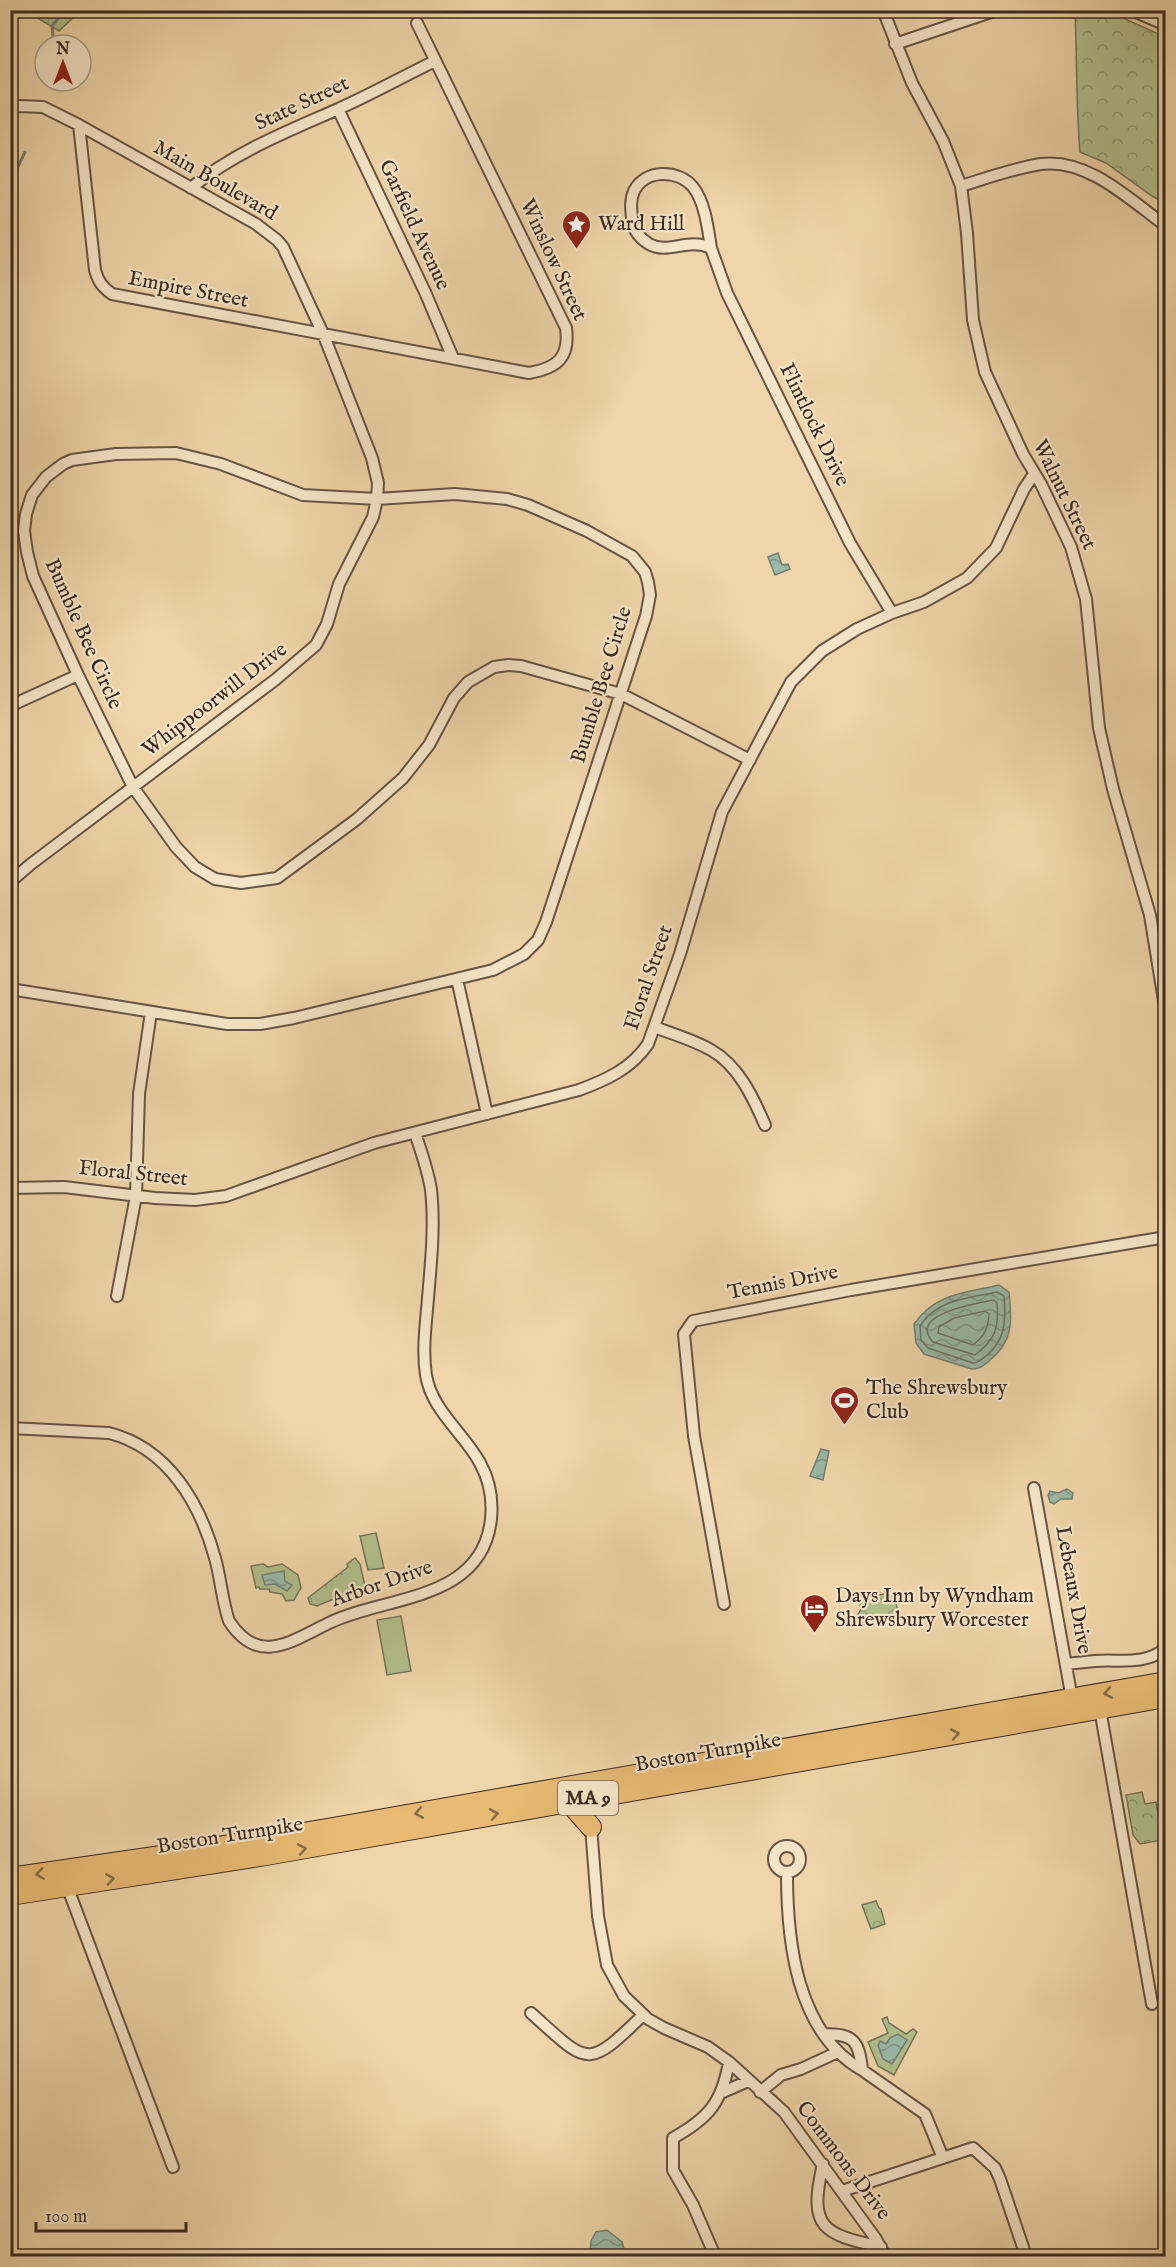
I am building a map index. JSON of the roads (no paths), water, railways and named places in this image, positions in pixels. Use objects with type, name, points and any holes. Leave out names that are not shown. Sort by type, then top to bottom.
[{"type":"highway","name":"Boston Turnpike","points":[[10,1878],[293,1834],[1166,1682]]},
{"type":"highway","name":"Boston Turnpike","points":[[10,1895],[266,1855],[1166,1697]]},
{"type":"highway","points":[[591,1827],[601,1796]]},
{"type":"highway","points":[[569,1802],[591,1827]]},
{"type":"street","name":"Walnut Street","points":[[883,10],[895,44],[943,141],[961,186],[968,233],[973,320],[981,358],[1003,412],[1071,547],[1086,599],[1099,728],[1113,789],[1150,915],[1166,1013]]},
{"type":"street","points":[[895,44],[997,10]]},
{"type":"street","points":[[1131,10],[1166,25]]},
{"type":"street","name":"Winslow Street","points":[[324,336],[529,373],[555,366],[562,359],[566,350],[566,328],[417,23]]},
{"type":"street","name":"State Street","points":[[191,188],[208,174],[283,132],[338,109],[435,61]]},
{"type":"street","name":"Main Boulevard","points":[[10,108],[43,107],[256,224],[278,240],[324,336],[372,459],[378,483],[377,499]]},
{"type":"street","name":"Garfield Avenue","points":[[338,109],[425,292],[453,358]]},
{"type":"street","name":"Empire Street","points":[[79,125],[95,270],[103,288],[125,298],[324,336]]},
{"type":"street","points":[[961,186],[1041,164],[1073,166],[1092,174],[1166,226]]},
{"type":"street","name":"Flintlock Drive","points":[[711,248],[698,243],[658,247],[640,238],[632,224],[630,207],[635,190],[640,183],[647,178],[664,174],[682,178],[693,187],[700,200],[711,248],[727,292],[850,543],[892,613]]},
{"type":"street","name":"Bumble Bee Circle","points":[[10,989],[227,1024],[260,1024],[457,979],[508,964],[524,954],[538,940],[546,922],[621,694],[646,616],[650,595],[645,572],[632,556],[587,531],[528,505],[507,499],[455,494],[377,499],[303,495],[221,464],[176,453],[116,454],[72,460],[46,477],[32,495],[24,531],[33,576],[133,787],[176,848],[206,875],[228,882],[241,883],[273,880],[357,819],[403,778],[429,745],[458,692],[468,682],[494,667],[521,666],[621,694],[750,760]]},
{"type":"street","name":"Floral Street","points":[[10,1188],[68,1187],[136,1196],[195,1200],[226,1196],[349,1152],[579,1090],[602,1082],[626,1068],[642,1052],[654,1028],[680,954],[722,812],[797,674],[822,651],[857,629],[937,596],[967,578],[996,548],[1024,489],[1034,474]]},
{"type":"street","name":"Whippoorwill Drive","points":[[10,882],[275,680],[316,645],[327,624],[339,584],[369,528],[377,499]]},
{"type":"street","points":[[10,706],[78,675]]},
{"type":"street","points":[[457,979],[487,1114]]},
{"type":"street","points":[[117,1296],[136,1196],[139,1094],[151,1012]]},
{"type":"street","points":[[654,1028],[702,1045],[723,1059],[743,1083],[765,1125]]},
{"type":"street","name":"Arbor Drive","points":[[10,1428],[110,1433],[125,1437],[147,1448],[163,1462],[184,1487],[205,1530],[215,1556],[229,1621],[247,1641],[261,1647],[277,1647],[299,1640],[344,1616],[410,1598],[439,1587],[464,1573],[482,1551],[487,1540],[492,1506],[491,1494],[481,1464],[437,1406],[426,1375],[424,1330],[432,1246],[432,1201],[426,1165],[415,1133]]},
{"type":"street","name":"Tennis Drive","points":[[724,1604],[694,1436],[686,1377],[684,1334],[693,1321],[851,1290],[1166,1237]]},
{"type":"street","name":"Lebeaux Drive","points":[[1034,1488],[1072,1699]]},
{"type":"street","points":[[1066,1664],[1126,1661],[1150,1657],[1166,1648]]},
{"type":"street","points":[[1100,1709],[1152,2004]]},
{"type":"street","name":"Commons Drive","points":[[591,1827],[598,1916],[607,1965],[624,1996],[644,2015],[664,2028],[708,2047],[729,2062],[789,2117],[883,2252]]},
{"type":"street","points":[[787,1873],[787,1900],[797,1976],[809,2007],[824,2034],[838,2052],[925,2114],[943,2158]]},
{"type":"street","points":[[67,1886],[173,2167]]},
{"type":"street","points":[[531,2013],[561,2041],[575,2052],[584,2055],[606,2050],[644,2015]]},
{"type":"street","points":[[824,2034],[842,2034],[851,2038],[858,2048],[862,2070]]},
{"type":"street","points":[[760,2092],[781,2076],[838,2052]]},
{"type":"street","points":[[715,2256],[693,2205],[672,2170],[673,2138],[701,2121],[723,2092],[729,2062]]},
{"type":"street","points":[[723,2092],[748,2080]]},
{"type":"street","points":[[842,2191],[973,2148],[994,2168],[1001,2182],[1026,2256]]},
{"type":"street","points":[[823,2164],[817,2194],[819,2214],[823,2223],[836,2236],[883,2252]]},
{"type":"water","points":[[778,553],[782,565],[788,564],[790,569],[775,575],[768,557]]},
{"type":"water","points":[[999,1285],[1009,1292],[1011,1321],[1003,1346],[989,1361],[979,1368],[972,1369],[924,1354],[916,1343],[914,1324],[923,1314],[932,1306],[952,1296]]},
{"type":"water","points":[[821,1449],[829,1451],[823,1480],[810,1476]]},
{"type":"water","points":[[1067,1489],[1073,1493],[1072,1499],[1061,1499],[1054,1504],[1050,1502],[1048,1495],[1050,1491],[1058,1493]]},
{"type":"water","points":[[284,1571],[285,1581],[292,1585],[287,1591],[275,1584],[265,1585],[262,1575]]},
{"type":"water","points":[[898,2034],[907,2040],[892,2064],[883,2059],[878,2046],[880,2041],[886,2044],[890,2038]]},
{"type":"water","points":[[607,2230],[622,2242],[626,2256],[590,2256],[591,2241],[596,2232]]},
{"type":"waterway","points":[[53,33],[52,26],[65,10]]},
{"type":"waterway","points":[[10,183],[25,152]]},
{"type":"place","name":"Ward Hill","points":[[577,250]]},
{"type":"place","name":"The Shrewsbury Club","points":[[845,1426]]},
{"type":"place","name":"Days Inn by Wyndham Shrewsbury Worcester","points":[[814,1634]]}]
